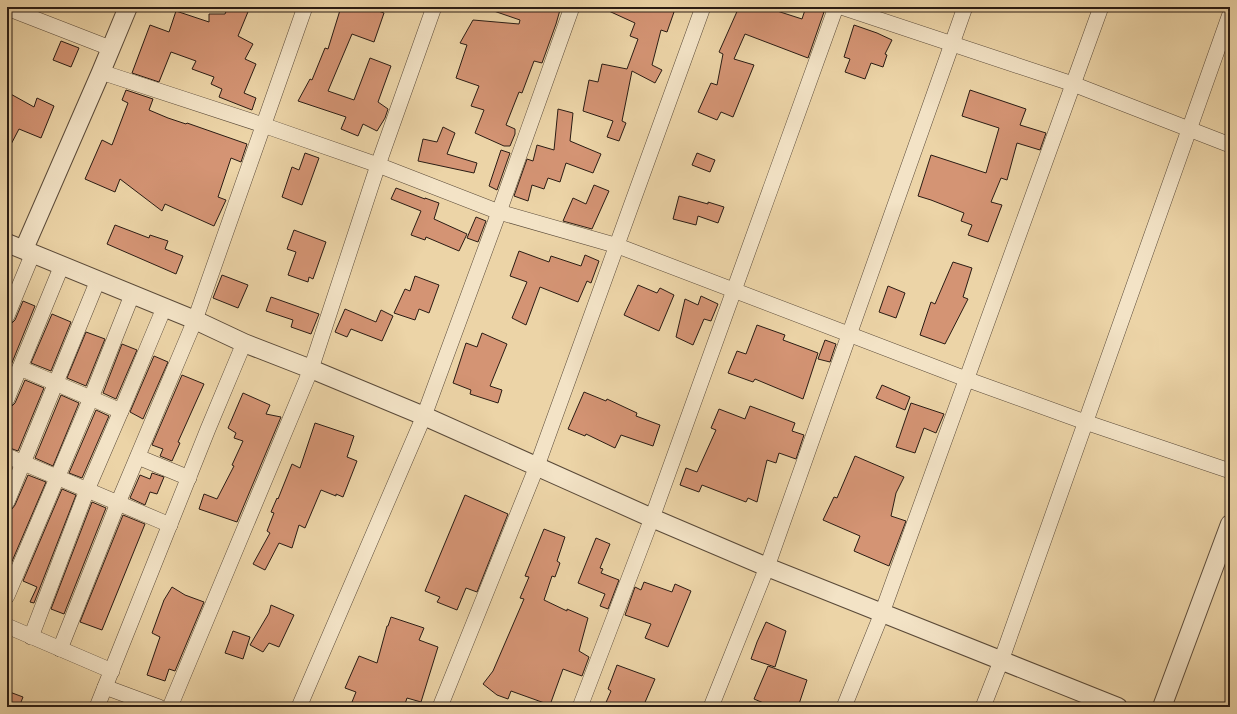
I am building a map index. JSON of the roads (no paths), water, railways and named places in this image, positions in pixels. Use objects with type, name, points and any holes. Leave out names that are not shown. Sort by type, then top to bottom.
[{"type":"street","points":[[7,316],[29,251],[110,48],[128,7]]},
{"type":"street","points":[[60,649],[118,503],[195,320],[305,7]]},
{"type":"street","points":[[170,707],[311,369],[378,165],[434,7]]},
{"type":"street","points":[[299,707],[424,416],[572,7]]},
{"type":"street","points":[[440,707],[537,466],[618,246],[703,7]]},
{"type":"street","points":[[580,707],[652,518],[836,7]]},
{"type":"street","points":[[841,7],[1072,84],[1230,146]]},
{"type":"street","points":[[711,707],[767,567],[965,7]]},
{"type":"street","points":[[844,707],[882,613],[1101,7]]},
{"type":"street","points":[[7,8],[110,48]]},
{"type":"street","points":[[983,707],[1001,661],[1230,14]]},
{"type":"street","points":[[101,72],[263,125],[378,165],[499,212],[618,246],[966,379],[1085,422],[1230,471]]},
{"type":"street","points":[[7,243],[195,320],[244,343],[424,416],[652,518],[767,567],[1118,707]]},
{"type":"street","points":[[7,399],[62,265]]},
{"type":"street","points":[[7,502],[98,280]]},
{"type":"street","points":[[8,591],[91,398],[132,295]]},
{"type":"street","points":[[31,637],[87,490],[164,308]]},
{"type":"street","points":[[97,707],[244,343]]},
{"type":"street","points":[[20,368],[121,411]]},
{"type":"street","points":[[7,456],[170,525]]},
{"type":"street","points":[[138,456],[189,478]]},
{"type":"street","points":[[1162,707],[1226,550],[1230,524]]},
{"type":"street","points":[[7,626],[112,671]]},
{"type":"street","points":[[105,688],[159,707]]}]
